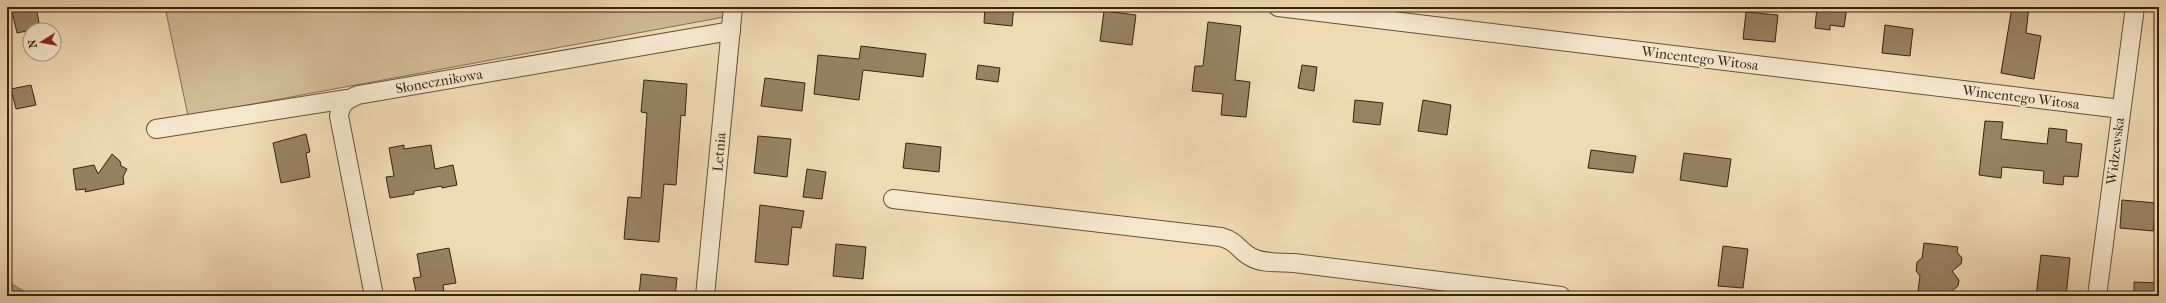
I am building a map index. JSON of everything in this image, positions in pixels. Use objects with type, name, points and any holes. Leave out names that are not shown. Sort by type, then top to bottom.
[{"type":"street","name":"Letnia","points":[[705,296],[733,7]]},
{"type":"street","name":"Wincentego Witosa","points":[[1278,7],[2121,109]]},
{"type":"street","name":"Widzewska","points":[[2097,296],[2134,7]]},
{"type":"street","name":"Słonecznikowa","points":[[156,129],[347,99],[366,94],[731,31]]},
{"type":"street","points":[[347,99],[340,107],[339,116],[374,296]]},
{"type":"street","points":[[893,199],[1221,237],[1232,240],[1251,257],[1266,262],[1294,263],[1561,296]]},
{"type":"shaded area","points":[[165,7],[725,7],[724,17],[188,116]]},
{"type":"shaded area","points":[[7,281],[32,296],[7,296]]},
{"type":"building","points":[[11,7],[36,7],[39,22],[22,22],[22,32],[17,33]]},
{"type":"building","points":[[985,7],[1014,7],[1012,26],[984,23]]},
{"type":"building","points":[[1817,7],[1847,7],[1844,27],[1830,25],[1830,30],[1815,28]]},
{"type":"building","points":[[2012,7],[2029,7],[2026,33],[2041,36],[2034,79],[2001,73]]},
{"type":"building","points":[[1104,11],[1136,15],[1132,45],[1100,41]]},
{"type":"building","points":[[1746,12],[1778,15],[1775,42],[1743,39]]},
{"type":"building","points":[[1208,22],[1241,26],[1235,80],[1250,82],[1246,117],[1221,115],[1223,94],[1192,91],[1195,66],[1203,66]]},
{"type":"building","points":[[1885,25],[1913,29],[1910,56],[1882,53]]},
{"type":"building","points":[[861,46],[926,54],[923,77],[863,70],[859,100],[814,94],[818,55],[859,59]]},
{"type":"building","points":[[978,65],[1000,68],[998,82],[976,79]]},
{"type":"building","points":[[1302,65],[1317,67],[1314,91],[1298,88]]},
{"type":"building","points":[[765,78],[805,83],[802,111],[761,106]]},
{"type":"building","points":[[644,80],[687,84],[685,116],[681,115],[676,185],[664,184],[659,242],[624,239],[628,197],[641,198],[647,113],[641,112]]},
{"type":"building","points":[[31,85],[36,105],[16,109],[11,89]]},
{"type":"building","points":[[1355,100],[1383,103],[1380,125],[1353,122]]},
{"type":"building","points":[[1423,100],[1451,105],[1447,135],[1418,131]]},
{"type":"building","points":[[1985,121],[2003,122],[2001,139],[2047,144],[2049,128],[2067,130],[2066,142],[2082,144],[2078,177],[2064,176],[2063,185],[2043,183],[2044,171],[2002,167],[2001,178],[1979,175]]},
{"type":"building","points":[[306,134],[310,152],[306,153],[310,177],[281,183],[273,143]]},
{"type":"building","points":[[758,136],[791,139],[787,177],[754,173]]},
{"type":"building","points":[[906,143],[941,147],[939,172],[903,168]]},
{"type":"building","points":[[404,145],[404,149],[431,145],[435,169],[453,165],[457,185],[414,191],[414,194],[390,198],[386,177],[394,176],[389,148]]},
{"type":"building","points":[[1591,150],[1636,156],[1633,173],[1588,168]]},
{"type":"building","points":[[1684,153],[1731,159],[1727,187],[1680,180]]},
{"type":"building","points":[[112,154],[120,161],[121,166],[127,169],[123,177],[124,184],[85,192],[86,189],[76,190],[73,169],[94,165],[98,174]]},
{"type":"building","points":[[807,169],[826,172],[822,199],[803,197]]},
{"type":"building","points":[[2122,200],[2156,203],[2153,231],[2120,228]]},
{"type":"building","points":[[760,205],[804,211],[801,228],[792,227],[788,265],[755,262]]},
{"type":"building","points":[[1924,243],[1958,247],[1957,252],[1962,258],[1961,264],[1952,271],[1959,280],[1958,286],[1952,291],[1951,296],[1918,291],[1920,276],[1916,271],[1917,262],[1922,258]]},
{"type":"building","points":[[836,244],[866,247],[863,279],[833,276]]},
{"type":"building","points":[[1723,246],[1748,249],[1743,288],[1718,286]]},
{"type":"building","points":[[449,248],[456,283],[443,285],[444,292],[417,296],[413,278],[421,277],[417,254]]},
{"type":"building","points":[[2041,255],[2070,258],[2066,296],[2036,296]]},
{"type":"building","points":[[641,274],[677,278],[675,296],[639,296]]},
{"type":"building","points":[[2134,282],[2159,283],[2159,296],[2134,296]]}]
